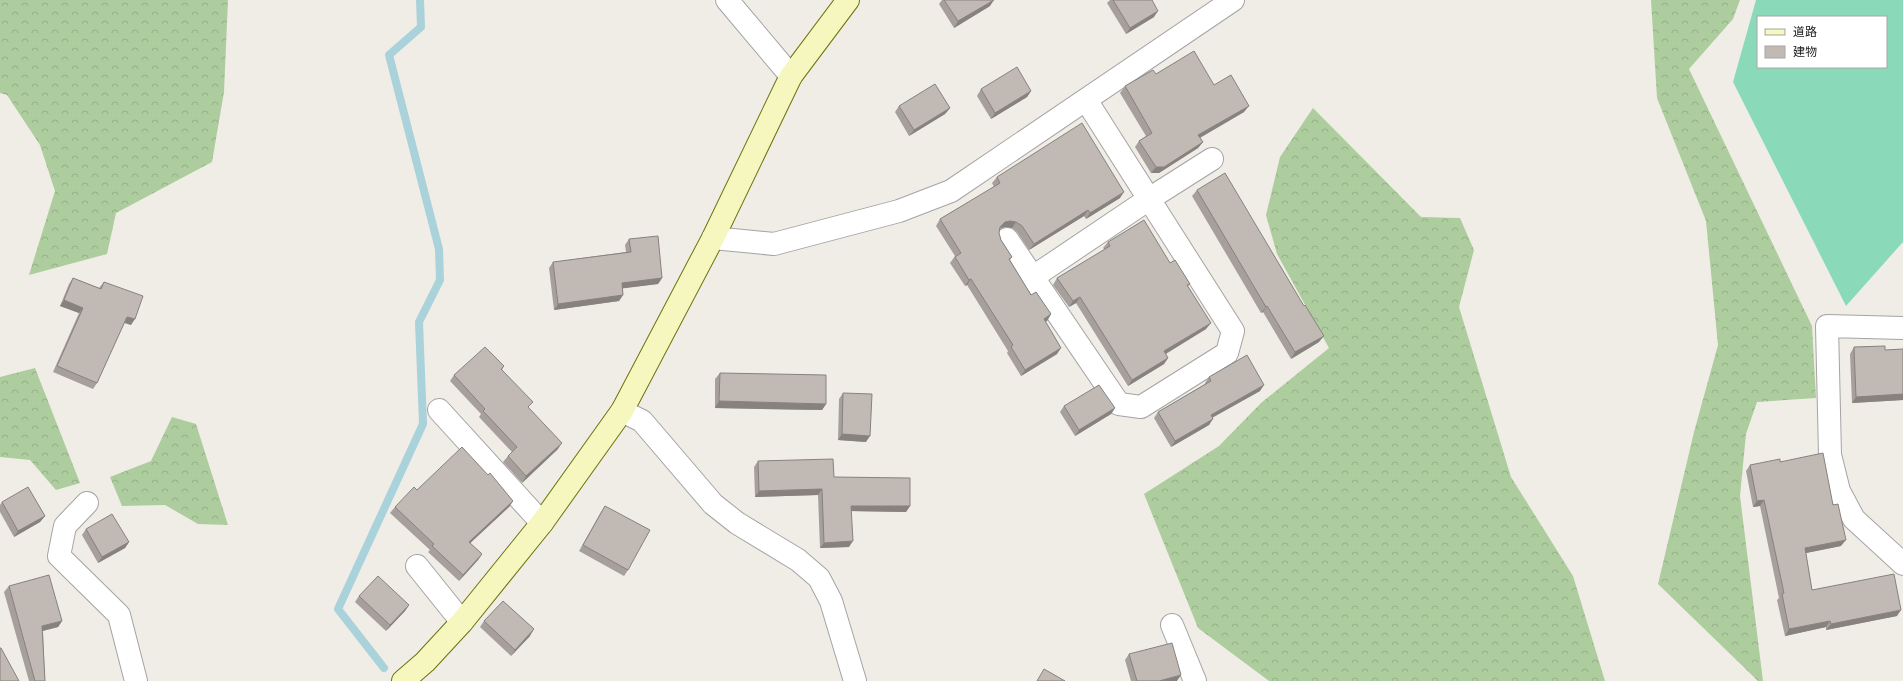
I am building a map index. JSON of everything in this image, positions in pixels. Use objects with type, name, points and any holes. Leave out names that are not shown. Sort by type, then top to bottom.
[{"type":"street","points":[[727,0],[791,76]]},
{"type":"street","points":[[403,681],[425,662],[462,622],[542,523],[622,411],[713,238],[791,76],[848,0]]},
{"type":"street","points":[[713,238],[774,244],[899,211],[951,190],[1232,0]]},
{"type":"street","points":[[1007,239],[1119,404],[1141,407],[1227,354],[1233,331],[1086,100]]},
{"type":"street","points":[[1033,278],[1149,198],[1212,159]]},
{"type":"street","points":[[1903,328],[1828,326],[1830,455],[1839,491],[1854,519],[1903,564]]},
{"type":"street","points":[[439,410],[542,523]]},
{"type":"street","points":[[622,411],[642,421],[713,504],[737,523],[798,560],[818,578],[831,601],[855,681]]},
{"type":"street","points":[[87,503],[65,526],[59,556],[119,615],[136,681]]},
{"type":"street","points":[[417,566],[462,622]]},
{"type":"street","points":[[1172,625],[1195,681]]},
{"type":"green space","points":[[0,0],[228,0],[224,92],[212,162],[116,213],[107,254],[29,275],[55,191],[40,145],[7,95],[0,93]]},
{"type":"green space","points":[[1651,0],[1740,0],[1733,19],[1689,69],[1812,326],[1816,398],[1757,402],[1746,434],[1740,496],[1763,681],[1758,681],[1658,584],[1694,432],[1718,345],[1706,221],[1657,98]]},
{"type":"green space","points":[[1756,0],[1903,0],[1903,242],[1846,306],[1733,82]]},
{"type":"green space","points":[[1313,108],[1421,217],[1460,218],[1474,250],[1459,307],[1511,477],[1573,576],[1605,681],[1269,681],[1198,628],[1144,494],[1219,446],[1261,403],[1329,348],[1277,254],[1266,215],[1280,157]]},
{"type":"green space","points":[[35,368],[80,483],[56,490],[30,460],[0,457],[0,377]]},
{"type":"green space","points":[[172,417],[196,424],[228,525],[198,524],[165,505],[122,506],[110,477],[151,461]]},
{"type":"building","points":[[944,0],[994,0],[958,21]]},
{"type":"building","points":[[1113,0],[1152,0],[1158,11],[1130,28]]},
{"type":"building","points":[[1194,51],[1214,85],[1231,75],[1249,106],[1198,135],[1203,142],[1164,167],[1156,167],[1139,141],[1152,133],[1125,86],[1153,70],[1156,74]]},
{"type":"building","points":[[1017,67],[1031,91],[995,113],[981,89]]},
{"type":"building","points":[[935,84],[950,108],[914,130],[899,106]]},
{"type":"building","points":[[1082,123],[1124,192],[1090,213],[1088,210],[1034,244],[1022,226],[1016,222],[1005,222],[1000,227],[999,233],[1001,240],[1012,257],[1009,259],[1031,295],[1036,292],[1051,314],[1044,319],[1061,348],[1025,370],[1011,347],[1013,345],[971,279],[969,280],[955,257],[961,253],[940,219],[1000,183],[997,177]]},
{"type":"building","points":[[1225,173],[1304,306],[1305,305],[1324,336],[1295,352],[1267,306],[1266,307],[1197,190]]},
{"type":"building","points":[[1144,220],[1170,263],[1175,260],[1190,284],[1187,285],[1211,323],[1164,351],[1168,358],[1132,380],[1080,297],[1073,301],[1057,278],[1110,246],[1108,242]]},
{"type":"building","points":[[658,236],[662,278],[622,283],[623,295],[558,304],[553,262],[631,252],[629,239]]},
{"type":"building","points":[[73,278],[101,289],[104,282],[143,296],[135,319],[127,317],[97,383],[57,366],[83,308],[64,300]]},
{"type":"building","points":[[1885,346],[1885,350],[1903,349],[1903,394],[1856,397],[1854,347]]},
{"type":"building","points":[[485,347],[504,366],[501,369],[533,402],[528,407],[562,443],[526,476],[508,456],[517,447],[483,411],[485,409],[454,375]]},
{"type":"building","points":[[1247,355],[1264,385],[1211,415],[1213,419],[1175,441],[1158,412],[1211,381],[1209,377]]},
{"type":"building","points":[[720,373],[826,375],[826,404],[719,401]]},
{"type":"building","points":[[1099,385],[1115,408],[1079,430],[1064,406]]},
{"type":"building","points":[[843,393],[872,394],[870,436],[842,434]]},
{"type":"building","points":[[462,447],[488,475],[490,473],[513,501],[469,542],[482,554],[463,575],[432,546],[434,544],[395,507],[414,487],[417,490]]},
{"type":"building","points":[[1823,453],[1833,505],[1838,504],[1846,540],[1805,548],[1812,590],[1894,574],[1901,610],[1831,624],[1830,621],[1789,629],[1782,594],[1784,593],[1764,500],[1757,501],[1750,465],[1780,459],[1780,462]]},
{"type":"building","points":[[833,459],[834,477],[910,478],[910,506],[851,506],[853,541],[824,543],[822,489],[759,491],[758,461]]},
{"type":"building","points":[[28,487],[45,516],[18,531],[2,502]]},
{"type":"building","points":[[605,506],[650,530],[628,570],[583,545]]},
{"type":"building","points":[[112,514],[129,542],[102,557],[86,529]]},
{"type":"building","points":[[49,575],[62,621],[42,626],[45,681],[35,681],[9,586]]},
{"type":"building","points":[[378,576],[409,605],[390,625],[359,596]]},
{"type":"building","points":[[503,601],[534,629],[515,650],[484,621]]},
{"type":"building","points":[[1172,643],[1181,675],[1159,681],[1137,681],[1129,654]]},
{"type":"building","points":[[1,648],[19,681],[0,681]]},
{"type":"building","points":[[1044,669],[1065,681],[1037,681]]},
{"type":"waterway","points":[[384,668],[338,609],[423,424],[419,322],[440,280],[439,249],[389,55],[421,27],[420,0]]}]
